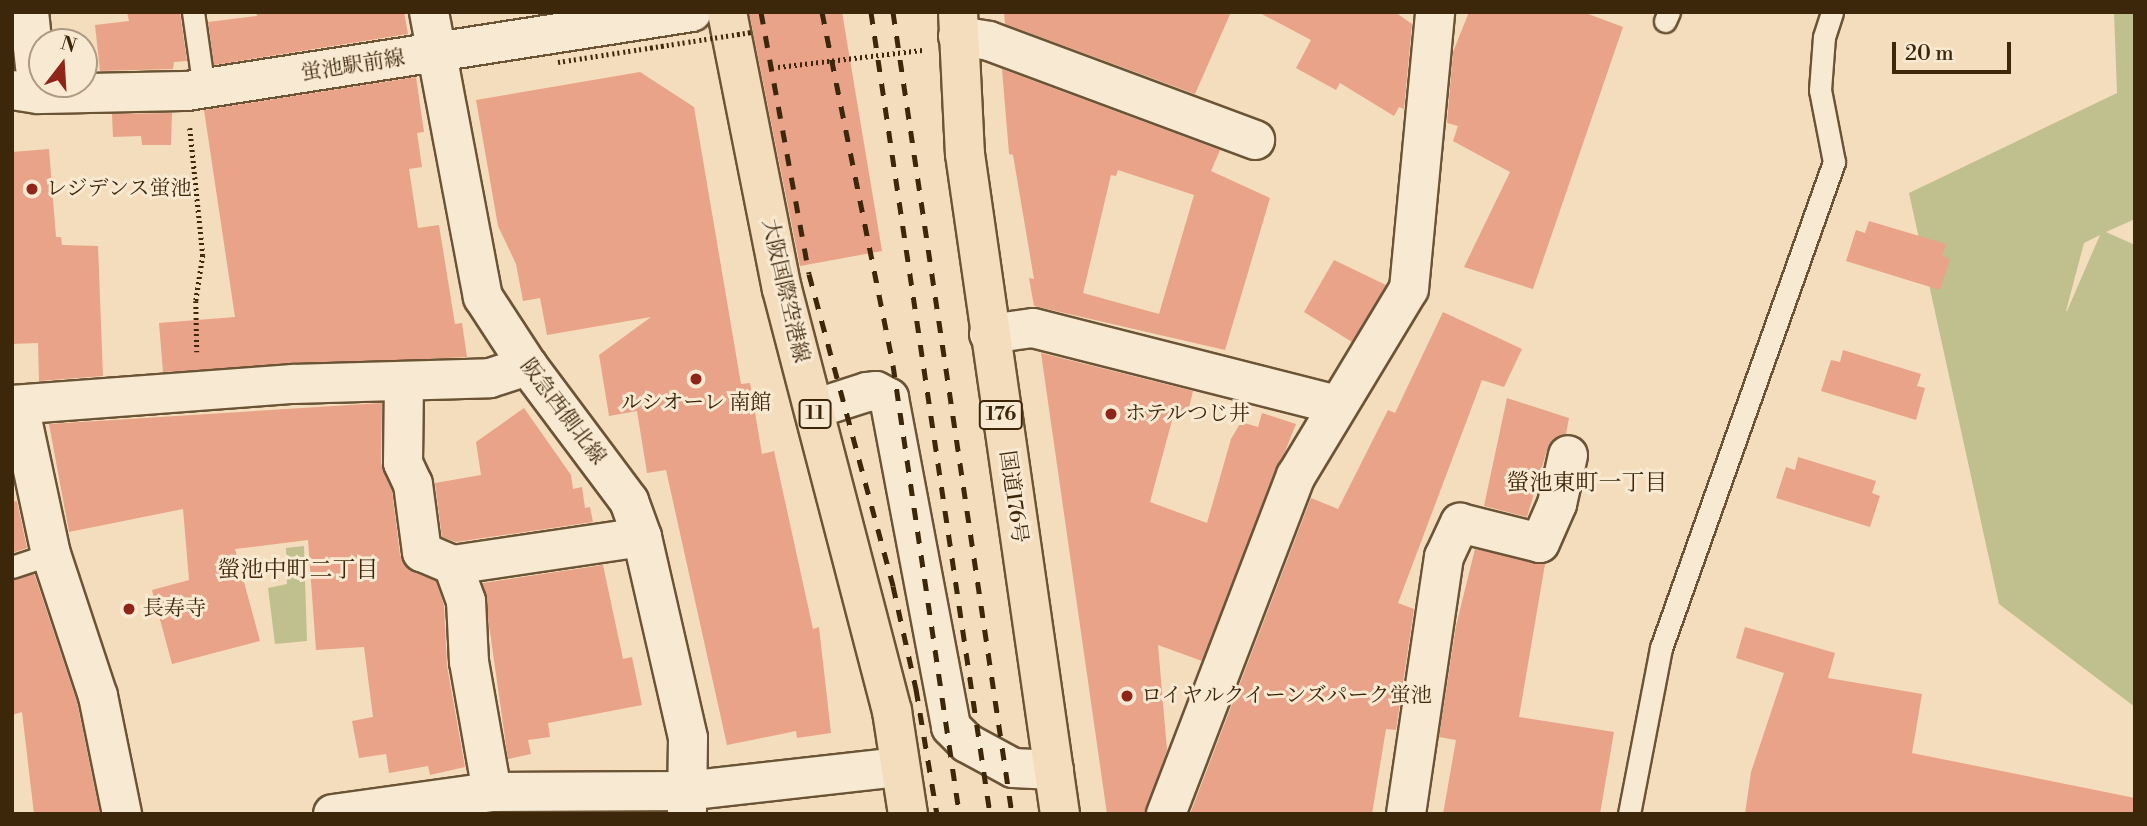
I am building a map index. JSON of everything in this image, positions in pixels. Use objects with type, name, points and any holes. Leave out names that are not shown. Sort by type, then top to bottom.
[{"type":"main road","name":"大阪国際空港線","points":[[740,22],[782,289],[892,711],[908,814]]},
{"type":"main road","name":"国道176号","points":[[958,24],[959,101],[989,334],[1060,814]]},
{"type":"street","points":[[25,92],[29,12]]},
{"type":"street","name":"阪急西側北線","points":[[429,12],[483,297],[528,366],[629,501],[642,537],[688,738],[686,802]]},
{"type":"street","name":"蛍池駅前線","points":[[25,92],[195,90],[692,12]]},
{"type":"street","points":[[1166,814],[1296,475],[1409,289],[1435,12]]},
{"type":"street","points":[[958,24],[989,41],[1255,140]]},
{"type":"street","points":[[989,334],[1034,328],[1329,403]]},
{"type":"street","points":[[122,814],[98,696],[51,554],[16,405],[197,392],[490,377],[528,366]]},
{"type":"street","points":[[404,382],[403,463],[413,484],[422,552],[453,565],[642,537]]},
{"type":"street","points":[[814,409],[867,392],[876,391],[889,398],[951,727],[967,743],[1013,768],[1054,770]]},
{"type":"street","points":[[1406,814],[1444,557],[1460,523],[1541,542],[1557,504],[1568,455]]},
{"type":"street","points":[[453,565],[466,601],[469,662],[492,792]]},
{"type":"street","points":[[334,814],[492,792],[686,802],[899,767]]},
{"type":"lane","points":[[193,12],[195,90]]},
{"type":"lane","points":[[1629,814],[1661,648],[1834,162],[1820,90],[1824,37],[1832,12]]},
{"type":"lane","points":[[12,567],[51,554]]},
{"type":"path","points":[[558,62],[740,22]]},
{"type":"path","points":[[769,68],[923,50]]},
{"type":"path","points":[[195,90],[203,255],[196,301],[197,392]]},
{"type":"green space","points":[[2114,12],[2135,12],[2135,219],[2106,232],[2135,245],[2135,707],[1999,604],[1909,193],[2117,93]],"holes":[[[2100,235],[2067,311],[2084,243]]]},
{"type":"green space","points":[[304,546],[307,641],[275,644],[268,588],[287,584],[286,548]]},
{"type":"building","points":[[127,12],[180,12],[187,61],[174,62],[173,69],[100,71],[98,28],[95,25],[129,21]]},
{"type":"building","points":[[256,12],[404,12],[408,34],[214,65],[208,22],[257,16]]},
{"type":"building","points":[[749,12],[842,12],[882,251],[800,266]]},
{"type":"building","points":[[1004,12],[1231,12],[1195,94],[1005,24]]},
{"type":"building","points":[[1258,12],[1395,12],[1412,24],[1404,109],[1399,107],[1394,116],[1340,83],[1336,90],[1296,68],[1311,40]]},
{"type":"building","points":[[1469,12],[1583,12],[1623,27],[1533,289],[1464,267],[1510,172],[1453,141],[1458,126],[1447,123],[1453,52]]},
{"type":"building","points":[[1002,69],[1220,150],[1211,171],[1270,198],[1225,350],[1034,306],[1029,278],[1034,279],[1013,155],[1009,154]],"holes":[[[1118,170],[1194,195],[1159,314],[1083,293],[1111,175],[1116,176]]]},
{"type":"building","points":[[640,72],[694,107],[741,384],[750,383],[762,454],[774,451],[813,629],[819,627],[831,733],[797,738],[796,731],[727,745],[666,470],[647,473],[637,411],[609,416],[599,355],[651,317],[547,335],[540,298],[523,301],[516,264],[498,226],[476,100]]},
{"type":"building","points":[[416,77],[424,132],[417,133],[422,167],[409,169],[418,228],[439,225],[455,324],[462,323],[467,357],[163,372],[159,323],[235,317],[204,110]]},
{"type":"building","points":[[172,113],[171,145],[142,145],[141,136],[113,137],[112,114]]},
{"type":"building","points":[[49,149],[56,237],[61,237],[62,245],[98,246],[103,376],[39,381],[38,343],[12,344],[12,152]]},
{"type":"building","points":[[1869,221],[1946,244],[1942,256],[1950,259],[1940,290],[1846,261],[1856,230],[1865,233]]},
{"type":"building","points":[[1334,260],[1386,285],[1352,342],[1304,312]]},
{"type":"building","points":[[1443,312],[1522,349],[1504,387],[1482,380],[1398,603],[1414,609],[1396,730],[1386,729],[1372,814],[1190,814],[1311,498],[1338,509],[1388,410],[1395,413]]},
{"type":"building","points":[[1843,350],[1921,374],[1917,386],[1925,388],[1916,420],[1821,391],[1831,360],[1840,362]]},
{"type":"building","points":[[1041,353],[1193,391],[1187,416],[1174,413],[1150,502],[1207,523],[1231,439],[1241,422],[1258,427],[1262,413],[1296,424],[1202,661],[1158,645],[1167,750],[1145,814],[1107,814]]},
{"type":"building","points":[[1507,398],[1569,418],[1566,434],[1552,440],[1547,450],[1527,517],[1484,506]]},
{"type":"building","points":[[382,403],[381,463],[392,490],[400,555],[413,572],[436,581],[444,605],[447,666],[465,767],[430,775],[428,766],[389,773],[386,754],[359,758],[352,721],[373,717],[364,647],[316,650],[308,540],[235,549],[260,641],[172,664],[152,590],[189,580],[183,509],[69,532],[49,424]]},
{"type":"building","points":[[524,408],[571,475],[573,489],[582,487],[585,508],[590,507],[593,522],[456,542],[442,537],[435,483],[481,475],[476,442]]},
{"type":"building","points":[[1798,457],[1876,481],[1872,493],[1880,496],[1870,527],[1776,498],[1786,467],[1795,470]]},
{"type":"building","points":[[17,501],[27,548],[12,553],[12,502]]},
{"type":"building","points":[[1475,549],[1545,564],[1519,717],[1614,732],[1600,814],[1443,814],[1456,740],[1439,737],[1456,626]]},
{"type":"building","points":[[603,565],[623,659],[632,657],[642,705],[548,723],[550,737],[528,740],[531,754],[508,759],[483,583]]},
{"type":"building","points":[[34,573],[77,702],[100,814],[34,814],[22,712],[12,715],[12,580]]},
{"type":"building","points":[[1745,627],[1835,653],[1828,678],[1922,694],[1912,753],[2135,798],[2135,814],[1745,814],[1751,772],[1784,673],[1736,658]]},
{"type":"railway","points":[[761,12],[809,274],[893,586],[916,689],[937,814]]},
{"type":"railway","points":[[822,12],[893,365],[959,814]]},
{"type":"railway","points":[[871,12],[990,814]]},
{"type":"railway","points":[[893,12],[1012,814]]},
{"type":"place","name":"レジデンス蛍池","points":[[32,189]]},
{"type":"place","name":"ルシオーレ 南館","points":[[696,379]]},
{"type":"place","name":"ホテルつじ井","points":[[1111,414]]},
{"type":"place","name":"長寿寺","points":[[129,609]]},
{"type":"place","name":"ロイヤルクイーンズパーク蛍池","points":[[1127,696]]},
{"type":"district","name":"螢池東町一丁目","points":[[1587,483]]},
{"type":"district","name":"螢池中町二丁目","points":[[298,570]]}]
